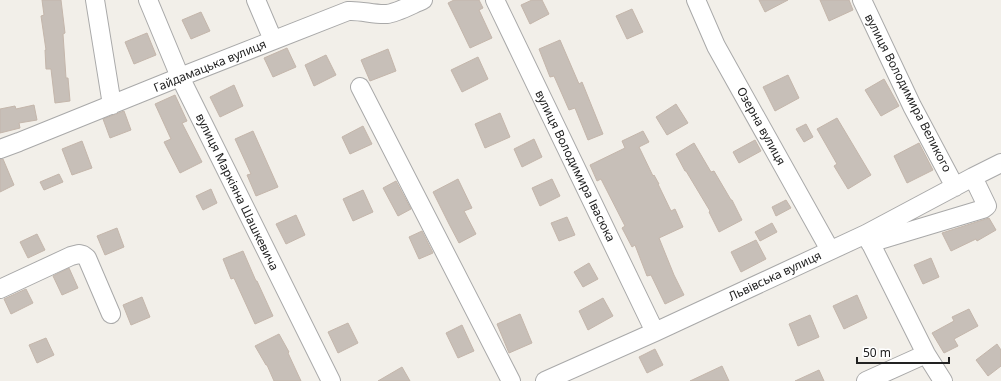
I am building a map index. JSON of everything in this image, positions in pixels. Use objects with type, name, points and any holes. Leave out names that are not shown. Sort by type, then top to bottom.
[{"type":"street","points":[[95,0],[112,106]]},
{"type":"street","name":"вулиця Маркіяна Шашкевича","points":[[148,0],[180,77],[331,381]]},
{"type":"street","points":[[256,0],[274,40]]},
{"type":"street","name":"Гайдамацька вулиця","points":[[0,149],[112,106],[180,77],[348,11],[388,14],[423,0]]},
{"type":"street","name":"вулиця Володимира Івасюка","points":[[495,0],[655,332]]},
{"type":"street","name":"Озерна вулиця","points":[[696,0],[716,46],[830,250]]},
{"type":"street","name":"вулиця Володимира Великого","points":[[862,0],[912,106],[955,186]]},
{"type":"street","points":[[360,87],[511,381]]},
{"type":"street","name":"Львівська вулиця","points":[[545,381],[655,332],[830,250],[868,238],[955,186],[1001,163]]},
{"type":"street","points":[[943,381],[926,354],[868,238],[983,209],[987,206],[973,177]]},
{"type":"street","points":[[0,289],[61,260],[79,254],[87,258],[111,314]]},
{"type":"street","points":[[866,381],[926,354]]},
{"type":"building","points":[[42,0],[61,0],[65,33],[63,34],[66,78],[68,78],[70,101],[55,103],[51,69],[46,69],[46,50],[41,16],[44,15]]},
{"type":"building","points":[[454,0],[479,0],[483,8],[479,10],[492,38],[470,48],[448,3]]},
{"type":"building","points":[[532,0],[542,0],[549,14],[530,24],[521,5]]},
{"type":"building","points":[[759,0],[788,0],[765,12]]},
{"type":"building","points":[[820,0],[849,0],[853,10],[829,21]]},
{"type":"building","points":[[632,9],[643,32],[627,39],[616,16]]},
{"type":"building","points":[[201,12],[210,31],[191,39],[182,20]]},
{"type":"building","points":[[147,33],[156,55],[134,64],[125,42]]},
{"type":"building","points":[[560,40],[579,84],[582,82],[603,134],[588,140],[575,108],[569,110],[554,76],[550,77],[539,49]]},
{"type":"building","points":[[287,48],[296,67],[273,77],[264,58]]},
{"type":"building","points":[[388,49],[396,71],[370,81],[361,60]]},
{"type":"building","points":[[326,55],[336,75],[314,86],[305,65]]},
{"type":"building","points":[[478,57],[488,79],[462,92],[451,70]]},
{"type":"building","points":[[788,75],[799,98],[775,111],[763,87]]},
{"type":"building","points":[[884,79],[899,106],[881,116],[865,90]]},
{"type":"building","points":[[234,85],[243,106],[220,117],[210,97]]},
{"type":"building","points":[[175,95],[187,121],[182,123],[202,162],[180,173],[164,142],[171,139],[155,104]]},
{"type":"building","points":[[676,104],[688,123],[667,135],[656,117]]},
{"type":"building","points":[[34,105],[37,120],[19,123],[20,128],[0,133],[0,109],[15,106],[16,109]]},
{"type":"building","points":[[124,111],[131,130],[110,138],[103,119]]},
{"type":"building","points":[[500,113],[510,137],[485,148],[475,124]]},
{"type":"building","points":[[837,118],[871,175],[848,189],[834,166],[837,164],[817,129]]},
{"type":"building","points":[[806,124],[813,137],[804,142],[796,129]]},
{"type":"building","points":[[363,126],[372,144],[350,154],[342,137]]},
{"type":"building","points":[[253,131],[278,187],[256,196],[247,175],[251,174],[235,139]]},
{"type":"building","points":[[643,131],[649,142],[639,147],[653,176],[654,175],[659,184],[671,211],[675,209],[683,227],[659,238],[684,295],[665,304],[651,275],[647,276],[635,245],[632,247],[622,228],[625,226],[601,179],[597,181],[590,165],[625,148],[622,141]]},
{"type":"building","points":[[534,139],[542,157],[522,167],[514,149]]},
{"type":"building","points":[[755,140],[761,151],[739,163],[733,152]]},
{"type":"building","points":[[82,141],[92,168],[72,175],[62,149]]},
{"type":"building","points":[[694,143],[711,172],[714,171],[732,200],[742,220],[719,232],[709,212],[710,211],[676,154]]},
{"type":"building","points":[[919,143],[933,170],[907,183],[894,156]]},
{"type":"building","points":[[0,159],[3,159],[14,185],[0,192]]},
{"type":"building","points":[[59,174],[63,182],[44,190],[40,182]]},
{"type":"building","points":[[458,179],[472,208],[464,211],[476,234],[459,243],[433,192]]},
{"type":"building","points":[[552,179],[560,196],[540,206],[532,188]]},
{"type":"building","points":[[396,181],[411,209],[398,216],[383,188]]},
{"type":"building","points":[[211,189],[217,203],[203,210],[196,196]]},
{"type":"building","points":[[363,190],[373,212],[353,221],[343,199]]},
{"type":"building","points":[[786,200],[791,208],[776,216],[772,207]]},
{"type":"building","points":[[296,215],[305,235],[286,244],[276,224]]},
{"type":"building","points":[[567,217],[575,235],[559,241],[551,223]]},
{"type":"building","points":[[989,218],[996,230],[977,241],[976,239],[951,251],[942,233]]},
{"type":"building","points":[[772,223],[777,232],[760,241],[755,232]]},
{"type":"building","points":[[117,228],[124,247],[105,255],[97,236]]},
{"type":"building","points":[[422,231],[433,253],[419,259],[409,237]]},
{"type":"building","points":[[37,234],[45,250],[28,258],[20,242]]},
{"type":"building","points":[[756,240],[766,259],[741,272],[731,252]]},
{"type":"building","points":[[243,251],[273,316],[255,324],[234,278],[231,279],[223,259]]},
{"type":"building","points":[[931,258],[939,277],[923,284],[914,265]]},
{"type":"building","points":[[589,263],[598,279],[583,287],[574,272]]},
{"type":"building","points":[[69,268],[78,288],[62,295],[53,276]]},
{"type":"building","points":[[26,289],[33,303],[11,314],[4,299]]},
{"type":"building","points":[[857,295],[867,318],[844,329],[833,306]]},
{"type":"building","points":[[142,297],[150,317],[131,325],[123,305]]},
{"type":"building","points":[[603,298],[613,316],[588,330],[579,311]]},
{"type":"building","points":[[969,309],[978,326],[954,339],[958,346],[944,353],[932,333],[954,321],[952,317]]},
{"type":"building","points":[[520,314],[532,343],[509,353],[497,324]]},
{"type":"building","points":[[810,315],[819,337],[798,346],[789,324]]},
{"type":"building","points":[[348,323],[358,343],[338,353],[328,332]]},
{"type":"building","points":[[462,325],[474,351],[458,358],[446,333]]},
{"type":"building","points":[[279,334],[289,352],[288,353],[301,381],[274,381],[267,365],[255,346]]},
{"type":"building","points":[[46,338],[54,355],[37,363],[29,345]]},
{"type":"building","points":[[997,344],[1001,350],[1001,366],[988,376],[976,360]]},
{"type":"building","points":[[655,349],[663,365],[647,373],[639,357]]},
{"type":"building","points":[[722,366],[729,381],[690,381]]},
{"type":"building","points":[[402,367],[410,381],[378,381]]},
{"type":"building","points":[[819,370],[824,381],[795,381]]}]
